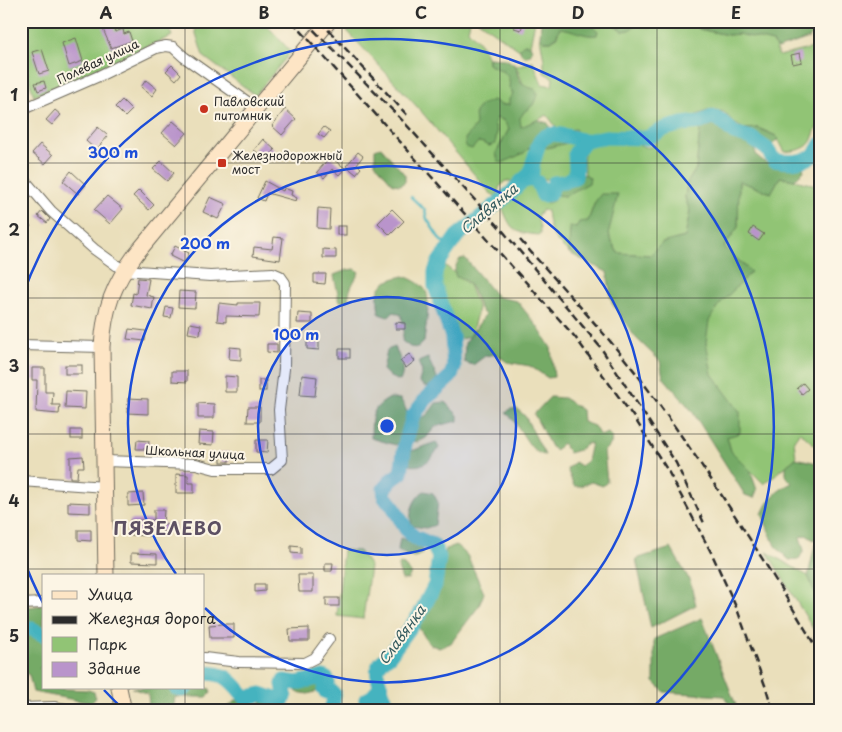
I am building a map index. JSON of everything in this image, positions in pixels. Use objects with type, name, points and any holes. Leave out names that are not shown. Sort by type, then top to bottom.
[{"type":"main road","points":[[106,574],[102,347],[105,317],[109,301],[124,270],[328,21]]},
{"type":"main road","points":[[119,690],[124,711]]},
{"type":"street","name":"Полевая улица","points":[[21,110],[99,76],[156,48],[166,46],[173,47],[184,57],[256,108]]},
{"type":"street","points":[[21,176],[51,211],[94,249],[124,270]]},
{"type":"street","name":"Школьная улица","points":[[104,461],[196,464],[215,469],[271,469],[282,460],[279,410],[284,369],[285,283],[280,276],[274,274],[210,276],[124,270]]},
{"type":"street","points":[[21,345],[102,347]]},
{"type":"street","points":[[21,481],[104,486]]},
{"type":"street","points":[[21,604],[42,603]]},
{"type":"street","points":[[205,658],[239,662],[305,663],[314,658],[329,639]]},
{"type":"street","points":[[21,708],[54,707],[78,711]]},
{"type":"green space","points":[[564,20],[579,22],[598,31],[597,35],[592,35],[560,28],[556,37],[551,41],[544,41],[540,37],[541,21]]},
{"type":"green space","points":[[21,21],[166,21],[172,36],[34,96],[21,52]]},
{"type":"green space","points":[[204,21],[263,21],[291,52],[255,95],[203,56],[195,30]]},
{"type":"green space","points":[[341,21],[470,21],[468,30],[484,49],[488,64],[507,74],[513,94],[509,105],[501,105],[476,125],[465,139],[489,146],[497,132],[494,123],[496,118],[503,120],[509,129],[496,153],[524,153],[535,142],[578,136],[575,133],[576,129],[559,131],[547,115],[519,130],[510,118],[531,104],[516,66],[533,61],[542,84],[552,86],[553,78],[544,73],[540,37],[544,41],[551,41],[556,38],[560,28],[557,21],[608,21],[616,26],[630,29],[635,25],[650,27],[667,21],[691,21],[699,29],[728,35],[739,34],[773,42],[779,56],[821,46],[821,124],[806,147],[785,152],[776,136],[758,128],[744,129],[734,123],[724,112],[712,109],[651,131],[636,134],[613,131],[586,136],[575,146],[572,155],[574,169],[570,174],[553,180],[540,178],[528,173],[513,181],[505,181],[499,188],[497,197],[490,193],[420,110],[340,23]]},
{"type":"green space","points":[[478,21],[535,21],[528,56]]},
{"type":"green space","points":[[608,21],[667,21],[650,27],[635,25],[630,30],[623,31]]},
{"type":"green space","points":[[691,21],[821,21],[821,25],[809,38],[777,49],[773,42],[739,34],[728,35],[699,29]]},
{"type":"green space","points":[[524,44],[528,44],[532,50],[528,56],[524,56],[520,52],[520,48]]},
{"type":"green space","points":[[488,58],[506,59],[515,65],[520,81],[526,86],[535,89],[538,94],[533,105],[520,118],[521,127],[537,120],[548,123],[550,130],[575,133],[578,136],[567,143],[547,148],[535,142],[524,153],[502,163],[498,161],[496,153],[509,129],[503,120],[497,118],[494,123],[497,132],[495,144],[489,146],[478,142],[472,149],[466,147],[465,139],[476,125],[475,112],[481,105],[493,100],[501,105],[509,105],[509,99],[513,94],[509,87],[507,75],[488,64]]},
{"type":"green space","points":[[715,124],[733,137],[746,141],[753,146],[757,156],[766,163],[781,166],[802,164],[804,171],[794,180],[780,177],[771,193],[739,181],[738,227],[724,247],[751,272],[717,307],[709,321],[706,342],[712,374],[740,412],[740,433],[727,437],[731,451],[750,470],[757,490],[754,498],[745,495],[692,411],[663,377],[660,361],[635,337],[612,303],[607,272],[569,253],[570,226],[576,228],[579,222],[588,221],[595,202],[601,194],[618,194],[609,231],[610,239],[618,253],[650,255],[662,243],[685,237],[690,211],[685,198],[687,183],[696,169],[700,129]]},
{"type":"green space","points":[[758,128],[776,136],[778,139],[771,146],[744,129]]},
{"type":"green space","points":[[700,129],[696,169],[687,183],[685,198],[690,211],[685,237],[662,243],[650,255],[618,253],[610,239],[609,231],[617,194],[595,202],[588,221],[577,228],[570,226],[569,253],[553,235],[547,211],[542,210],[537,216],[540,235],[519,232],[508,221],[502,207],[522,187],[531,184],[535,186],[547,203],[553,201],[557,195],[565,196],[590,178],[585,174],[584,156],[588,147],[593,144],[621,140],[643,147],[650,147],[661,138],[675,131]]},
{"type":"green space","points":[[381,147],[405,175],[405,182],[400,185],[393,184],[375,163],[375,149]]},
{"type":"green space","points":[[585,174],[590,178],[589,183],[565,196],[557,195],[553,188]]},
{"type":"green space","points":[[780,177],[821,186],[821,451],[800,432],[794,440],[796,458],[764,484],[731,451],[706,362],[677,294],[751,272],[724,247],[738,227],[739,181],[771,193]]},
{"type":"green space","points":[[465,258],[497,297],[517,301],[537,326],[551,348],[554,377],[548,378],[530,366],[507,362],[496,354],[485,356],[473,365],[464,362],[465,343],[485,315],[468,283],[456,277],[456,265],[460,259]]},
{"type":"green space","points":[[442,263],[469,285],[478,308],[471,337],[458,339],[436,276]]},
{"type":"green space","points":[[355,269],[359,272],[351,288],[348,300],[343,302],[338,300],[334,275]]},
{"type":"green space","points":[[404,276],[421,286],[426,291],[427,296],[428,309],[424,342],[418,348],[410,347],[402,341],[404,327],[401,315],[394,312],[388,317],[379,314],[378,292],[380,288],[388,281]]},
{"type":"green space","points":[[395,347],[402,368],[400,381],[390,377],[383,370],[387,350]]},
{"type":"green space","points":[[428,358],[437,378],[435,384],[426,387],[419,382],[422,371],[418,362]]},
{"type":"green space","points":[[550,397],[564,398],[582,410],[583,422],[594,426],[600,436],[608,433],[612,437],[611,444],[604,451],[607,482],[603,486],[591,482],[581,486],[574,486],[567,469],[575,462],[580,466],[587,461],[591,443],[569,453],[563,443],[556,450],[551,447],[534,414]]},
{"type":"green space","points":[[390,398],[400,399],[409,417],[414,418],[425,416],[436,403],[445,402],[458,415],[458,421],[436,426],[426,438],[418,442],[406,439],[396,445],[371,438],[373,414],[383,402]]},
{"type":"green space","points":[[510,409],[517,409],[525,416],[545,455],[539,453],[529,444],[516,423],[506,413]]},
{"type":"green space","points":[[436,442],[439,448],[429,460],[418,465],[407,465],[406,453]]},
{"type":"green space","points":[[796,458],[821,464],[821,535],[814,540],[806,535],[800,537],[804,550],[799,559],[789,560],[775,546],[762,514],[774,496],[792,483],[786,477],[786,466]]},
{"type":"green space","points":[[424,491],[433,493],[438,502],[435,525],[426,528],[412,526],[411,521],[411,511],[414,502]]},
{"type":"green space","points":[[400,538],[422,545],[422,553],[413,557],[398,550]]},
{"type":"green space","points":[[821,540],[821,599],[817,598],[808,576],[815,545]]},
{"type":"green space","points":[[456,545],[467,555],[484,593],[479,606],[451,643],[439,648],[429,644],[418,626],[438,588],[446,549]]},
{"type":"green space","points":[[671,548],[690,581],[696,605],[651,628],[636,559]]},
{"type":"green space","points":[[343,550],[359,551],[370,566],[363,619],[337,616]]},
{"type":"green space","points":[[767,552],[808,576],[821,602],[821,642]]},
{"type":"green space","points":[[400,564],[404,565],[411,573],[408,579],[402,580],[398,567]]},
{"type":"green space","points":[[42,605],[42,667],[39,668],[42,671],[42,690],[88,690],[94,692],[96,698],[91,703],[33,692],[29,675],[21,670],[21,608]]},
{"type":"green space","points":[[702,618],[737,708],[733,710],[724,696],[664,692],[654,682],[654,639]]},
{"type":"green space","points":[[308,676],[321,679],[322,690],[308,694],[297,692],[294,687],[296,679]]},
{"type":"green space","points":[[205,687],[210,689],[211,693],[207,697],[175,697],[173,711],[156,711],[149,706],[148,694],[137,690],[205,690]]},
{"type":"green space","points":[[236,700],[250,704],[252,709],[250,711],[224,711]]},
{"type":"green space","points":[[262,701],[275,705],[280,711],[258,711]]},
{"type":"building","points":[[515,21],[523,23],[521,30],[514,28]]},
{"type":"building","points":[[113,24],[115,32],[123,29],[124,34],[129,32],[132,41],[111,48],[102,27]]},
{"type":"building","points":[[76,38],[83,61],[69,66],[62,43]]},
{"type":"building","points":[[42,49],[49,71],[39,74],[32,52]]},
{"type":"building","points":[[800,53],[802,62],[793,64],[791,55]]},
{"type":"building","points":[[172,65],[181,74],[176,80],[166,71]]},
{"type":"building","points":[[146,80],[157,89],[152,96],[141,87]]},
{"type":"building","points":[[44,81],[46,88],[38,91],[35,83]]},
{"type":"building","points":[[122,100],[132,110],[125,117],[115,107]]},
{"type":"building","points":[[285,109],[296,119],[282,135],[272,126]]},
{"type":"building","points":[[55,110],[61,115],[52,125],[46,120]]},
{"type":"building","points":[[173,121],[187,133],[176,145],[162,133]]},
{"type":"building","points":[[98,127],[108,136],[96,150],[86,141]]},
{"type":"building","points":[[324,127],[330,131],[324,138],[318,134]]},
{"type":"building","points":[[263,139],[275,150],[267,160],[254,150]]},
{"type":"building","points":[[40,144],[53,155],[45,164],[32,153]]},
{"type":"building","points":[[358,152],[363,156],[357,164],[361,168],[356,174],[346,166]]},
{"type":"building","points":[[330,157],[345,168],[339,175],[332,169],[324,178],[317,172]]},
{"type":"building","points":[[161,161],[174,173],[167,181],[153,169]]},
{"type":"building","points":[[71,171],[86,185],[78,194],[63,181]]},
{"type":"building","points":[[265,181],[283,191],[284,188],[292,191],[291,195],[297,198],[296,201],[267,193],[264,201],[257,198]]},
{"type":"building","points":[[139,190],[154,205],[149,210],[133,196]]},
{"type":"building","points":[[107,196],[123,209],[110,224],[94,210]]},
{"type":"building","points":[[210,197],[226,204],[218,219],[203,212]]},
{"type":"building","points":[[318,208],[330,209],[329,229],[317,228]]},
{"type":"building","points":[[392,209],[404,221],[390,235],[378,223]]},
{"type":"building","points":[[42,211],[50,219],[47,223],[38,216]]},
{"type":"building","points":[[25,221],[31,226],[21,237],[21,225]]},
{"type":"building","points":[[337,226],[346,226],[346,235],[337,235]]},
{"type":"building","points":[[753,227],[764,234],[759,241],[749,234]]},
{"type":"building","points":[[274,237],[283,238],[280,260],[253,256],[254,247],[272,249]]},
{"type":"building","points":[[175,246],[189,253],[184,263],[170,256]]},
{"type":"building","points":[[323,249],[336,250],[336,258],[323,258]]},
{"type":"building","points":[[314,274],[326,274],[325,284],[314,283]]},
{"type":"building","points":[[138,278],[149,279],[146,295],[154,297],[152,309],[131,305],[133,293],[136,294]]},
{"type":"building","points":[[179,291],[196,292],[195,308],[178,307]]},
{"type":"building","points":[[219,303],[238,305],[238,303],[260,303],[259,317],[226,316],[226,322],[217,321]]},
{"type":"building","points":[[166,307],[173,308],[171,318],[164,317]]},
{"type":"building","points":[[298,313],[312,314],[312,323],[297,323]]},
{"type":"building","points":[[396,322],[405,323],[405,329],[396,329]]},
{"type":"building","points":[[190,323],[201,325],[200,335],[188,333]]},
{"type":"building","points":[[129,329],[146,331],[145,341],[127,339]]},
{"type":"building","points":[[307,340],[319,341],[319,350],[307,349]]},
{"type":"building","points":[[267,344],[277,344],[277,353],[267,352]]},
{"type":"building","points":[[230,347],[241,348],[241,360],[229,359]]},
{"type":"building","points":[[339,349],[350,349],[350,358],[339,358]]},
{"type":"building","points":[[409,354],[415,361],[406,368],[400,361]]},
{"type":"building","points":[[65,365],[82,365],[82,374],[65,374]]},
{"type":"building","points":[[32,368],[45,368],[45,392],[53,392],[52,405],[60,405],[59,414],[36,412],[37,380],[32,380]]},
{"type":"building","points":[[172,371],[187,371],[187,382],[172,381]]},
{"type":"building","points":[[302,375],[317,377],[315,396],[300,395]]},
{"type":"building","points":[[225,376],[237,377],[237,392],[225,392]]},
{"type":"building","points":[[259,380],[266,380],[266,391],[259,391]]},
{"type":"building","points":[[803,383],[808,389],[802,394],[797,388]]},
{"type":"building","points":[[66,391],[86,392],[85,409],[65,408]]},
{"type":"building","points":[[128,398],[148,399],[148,414],[127,413]]},
{"type":"building","points":[[198,403],[214,404],[214,418],[198,418]]},
{"type":"building","points":[[248,407],[260,407],[260,422],[247,422]]},
{"type":"building","points":[[71,430],[82,430],[82,439],[71,439]]},
{"type":"building","points":[[199,431],[214,432],[213,445],[198,444]]},
{"type":"building","points":[[137,440],[149,441],[148,449],[136,449]]},
{"type":"building","points":[[256,440],[268,440],[267,453],[256,452]]},
{"type":"building","points":[[221,452],[229,452],[229,462],[221,462]]},
{"type":"building","points":[[83,456],[84,467],[78,467],[77,478],[70,478],[70,457]]},
{"type":"building","points":[[176,474],[188,475],[188,483],[194,483],[194,493],[176,493]]},
{"type":"building","points":[[143,493],[144,505],[128,506],[128,494]]},
{"type":"building","points":[[68,502],[90,503],[90,513],[68,512]]},
{"type":"building","points":[[154,510],[164,510],[163,524],[175,524],[175,532],[149,531],[149,536],[129,535],[130,520],[154,520]]},
{"type":"building","points":[[78,530],[91,530],[91,541],[78,540]]},
{"type":"building","points":[[291,546],[301,547],[301,554],[291,553]]},
{"type":"building","points":[[131,553],[157,554],[157,563],[131,562]]},
{"type":"building","points":[[325,563],[333,563],[332,571],[325,571]]},
{"type":"building","points":[[298,575],[313,575],[313,592],[299,592]]},
{"type":"building","points":[[255,584],[265,584],[265,591],[255,592]]},
{"type":"building","points":[[326,598],[339,598],[339,606],[326,606]]},
{"type":"building","points":[[234,624],[234,638],[210,638],[209,625]]},
{"type":"building","points":[[309,628],[309,641],[290,641],[289,629]]},
{"type":"waterway","name":"Славянка","points":[[391,711],[379,683],[377,674],[379,666],[389,656],[420,614],[435,585],[439,557],[433,545],[414,537],[406,529],[391,503],[385,498],[384,489],[391,480],[401,473],[405,444],[413,416],[426,399],[450,377],[454,368],[452,337],[435,286],[435,272],[439,262],[457,236],[512,192],[521,182],[531,179],[538,183],[543,195],[550,194],[554,183],[564,182],[575,177],[575,153],[585,141],[605,137],[647,138],[664,129],[682,124],[701,122],[712,117],[719,119],[734,133],[751,138],[767,149],[774,160],[784,162],[805,160],[814,155],[821,144]]},
{"type":"waterway","points":[[521,182],[532,172],[532,164],[543,138],[555,134],[585,141]]},
{"type":"waterway","points":[[411,197],[425,210],[427,219],[441,241],[451,244]]},
{"type":"waterway","points":[[21,628],[32,629],[42,634]]},
{"type":"waterway","points":[[205,673],[224,676],[246,698],[261,694],[278,700],[283,700],[285,694],[284,681],[297,683],[323,677],[327,679],[328,683],[324,690],[326,692],[331,691],[334,694],[333,704],[329,711]]},
{"type":"waterway","points":[[369,711],[366,700],[372,697],[381,687]]},
{"type":"railway","points":[[292,21],[575,337],[635,419],[668,471],[712,554],[737,609],[773,711]]},
{"type":"railway","points":[[305,21],[402,120],[502,230],[601,348],[676,463],[704,523]]},
{"type":"railway","points":[[320,21],[408,116]]},
{"type":"railway","points":[[520,240],[581,307],[639,377],[734,514],[821,656]]},
{"type":"place","name":"Павловский питомник","points":[[204,109]]},
{"type":"place","name":"Железнодорожный мост","points":[[222,163]]},
{"type":"district","name":"ПЯЗЕЛЕВО","points":[[168,529]]}]
